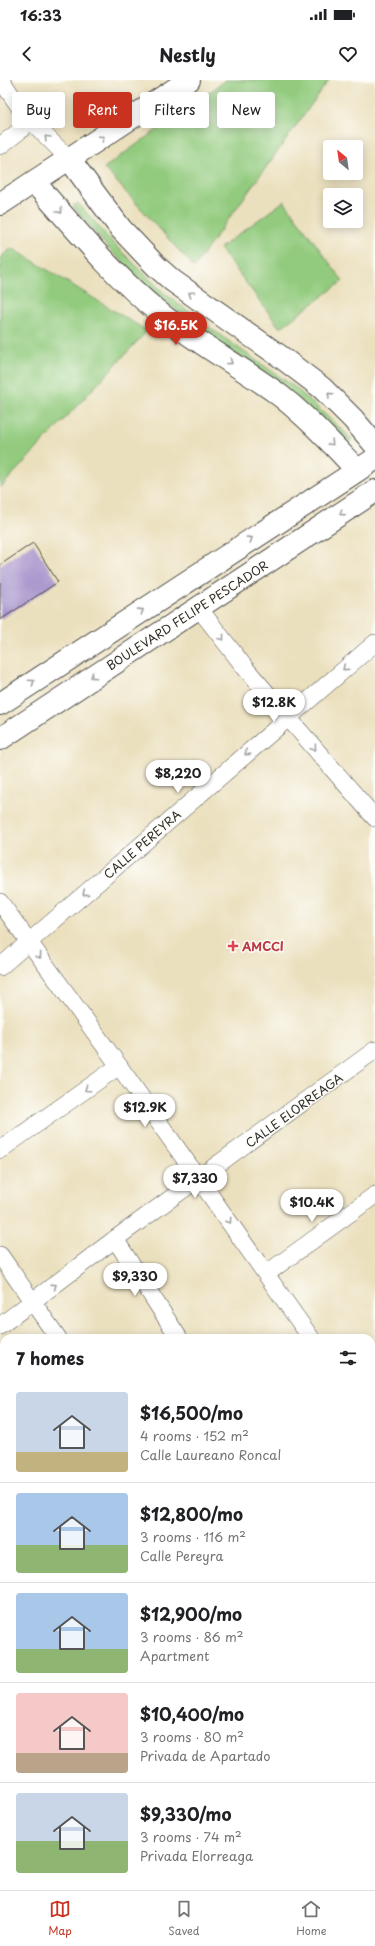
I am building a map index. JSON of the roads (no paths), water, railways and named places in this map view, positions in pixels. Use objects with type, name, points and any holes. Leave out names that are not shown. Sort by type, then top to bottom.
[{"type":"main road","points":[[0,204],[70,160],[189,80]]},
{"type":"main road","points":[[70,160],[122,229],[157,267],[173,281],[281,357],[322,388],[353,418],[375,445]]},
{"type":"main road","points":[[0,704],[366,465],[274,391],[182,330],[136,293],[94,251],[34,182]]},
{"type":"main road","name":"BOULEVARD FELIPE PESCADOR","points":[[0,739],[375,491]]},
{"type":"street","points":[[0,80],[12,97]]},
{"type":"street","points":[[0,146],[22,128]]},
{"type":"street","points":[[38,128],[70,160]]},
{"type":"street","points":[[198,607],[246,669],[375,818]]},
{"type":"street","name":"CALLE PEREYRA","points":[[0,967],[28,941],[148,840],[288,717],[375,644]]},
{"type":"street","points":[[0,902],[119,1066],[308,1334]]},
{"type":"street","name":"CALLE ELORREAGA","points":[[0,1326],[115,1239],[375,1050]]},
{"type":"street","points":[[0,1150],[119,1066]]},
{"type":"street","points":[[266,1274],[375,1196]]},
{"type":"street","points":[[115,1239],[176,1334]]},
{"type":"street","points":[[0,1255],[55,1334]]},
{"type":"place","name":"AMCCI","points":[[233,946]]}]
